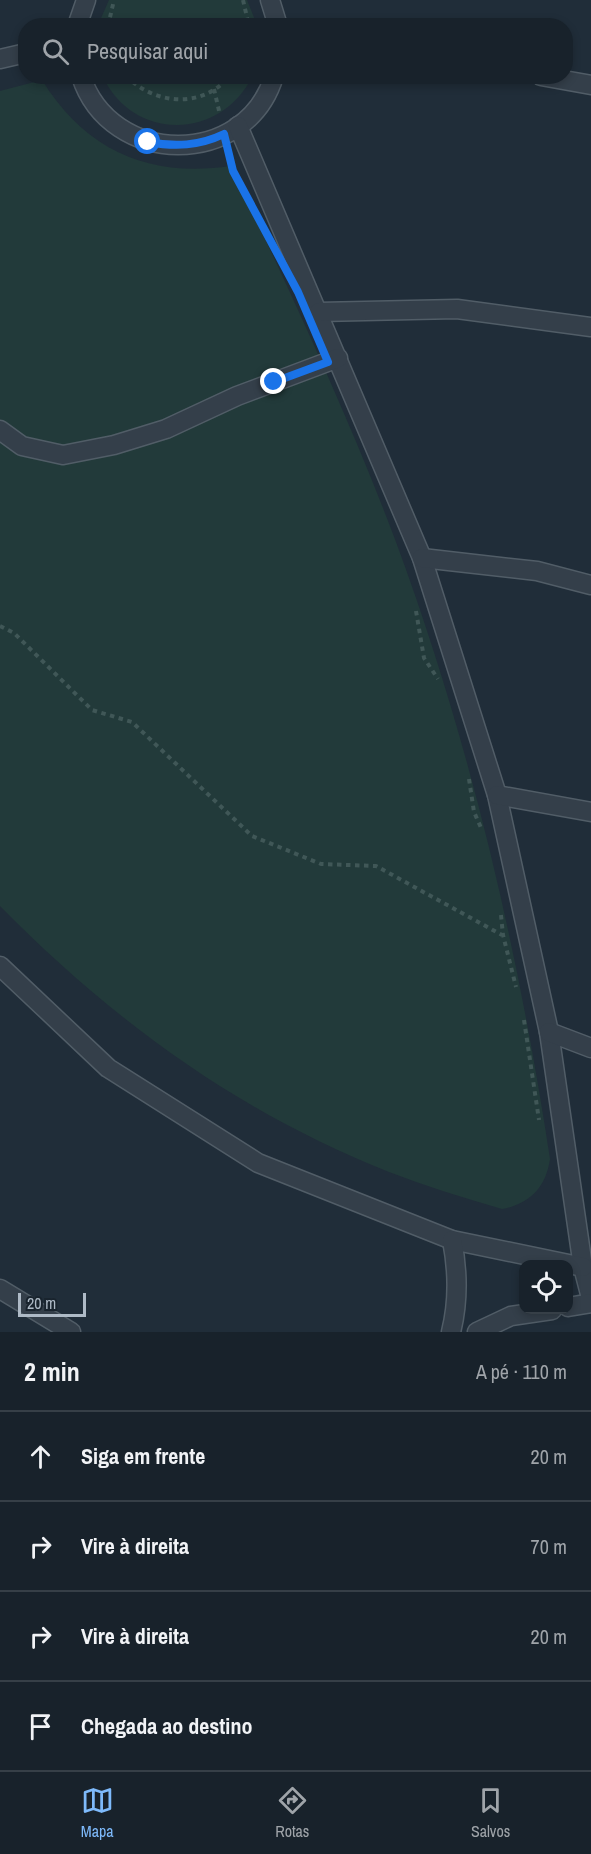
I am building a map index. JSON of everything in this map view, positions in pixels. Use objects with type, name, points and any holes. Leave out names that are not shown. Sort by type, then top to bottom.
[{"type":"street","points":[[80,18],[86,0]]},
{"type":"street","points":[[270,0],[276,18]]},
{"type":"street","points":[[0,59],[18,55]]},
{"type":"street","points":[[573,82],[591,86]]},
{"type":"street","points":[[84,84],[90,97],[101,112],[115,125],[130,135],[167,146],[186,146],[204,142],[231,130],[252,113],[264,98],[270,84]]},
{"type":"street","points":[[231,130],[319,312],[422,558],[497,795],[549,1032],[583,1267],[591,1298]]},
{"type":"street","points":[[319,312],[457,309],[591,327]]},
{"type":"street","points":[[0,430],[22,446],[63,455],[114,445],[166,429],[237,396],[338,358]]},
{"type":"street","points":[[422,558],[537,571],[591,585]]},
{"type":"street","points":[[497,795],[591,812]]},
{"type":"street","points":[[0,966],[108,1068],[258,1163],[452,1240],[583,1267]]},
{"type":"street","points":[[549,1032],[591,1048]]},
{"type":"street","points":[[451,1332],[457,1303],[458,1282],[452,1240]]},
{"type":"street","points":[[0,1289],[71,1332]]},
{"type":"street","points":[[573,1306],[591,1303]]},
{"type":"street","points":[[477,1332],[511,1316],[525,1314]]},
{"type":"path","points":[[110,18],[114,0]]},
{"type":"path","points":[[243,0],[247,18]]},
{"type":"path","points":[[134,84],[158,97],[181,100],[204,95],[222,84]]},
{"type":"path","points":[[214,89],[231,130]]},
{"type":"path","points":[[414,604],[424,658],[442,685]]},
{"type":"path","points":[[0,626],[14,633],[92,710],[132,722],[252,836],[321,864],[376,866],[503,935]]},
{"type":"path","points":[[468,770],[474,812],[484,833]]},
{"type":"path","points":[[500,912],[503,935],[517,989]]},
{"type":"path","points":[[522,1010],[540,1128]]},
{"type":"green space","points":[[109,0],[247,0],[254,18],[101,18]]},
{"type":"green space","points":[[27,84],[45,84],[59,105],[100,142],[122,154],[147,163],[173,168],[201,169],[231,166],[317,352],[378,494],[423,617],[469,769],[507,924],[550,1159],[545,1178],[540,1186],[535,1193],[521,1203],[502,1209],[389,1172],[280,1121],[229,1092],[180,1060],[87,988],[0,906],[0,91]]},
{"type":"green space","points":[[108,84],[247,84],[238,98],[220,113],[199,122],[177,125],[155,122],[135,113],[117,98]]},
{"type":"route","points":[[148,142],[167,146],[186,146],[224,134],[233,171],[298,292],[328,362],[274,382]]}]
